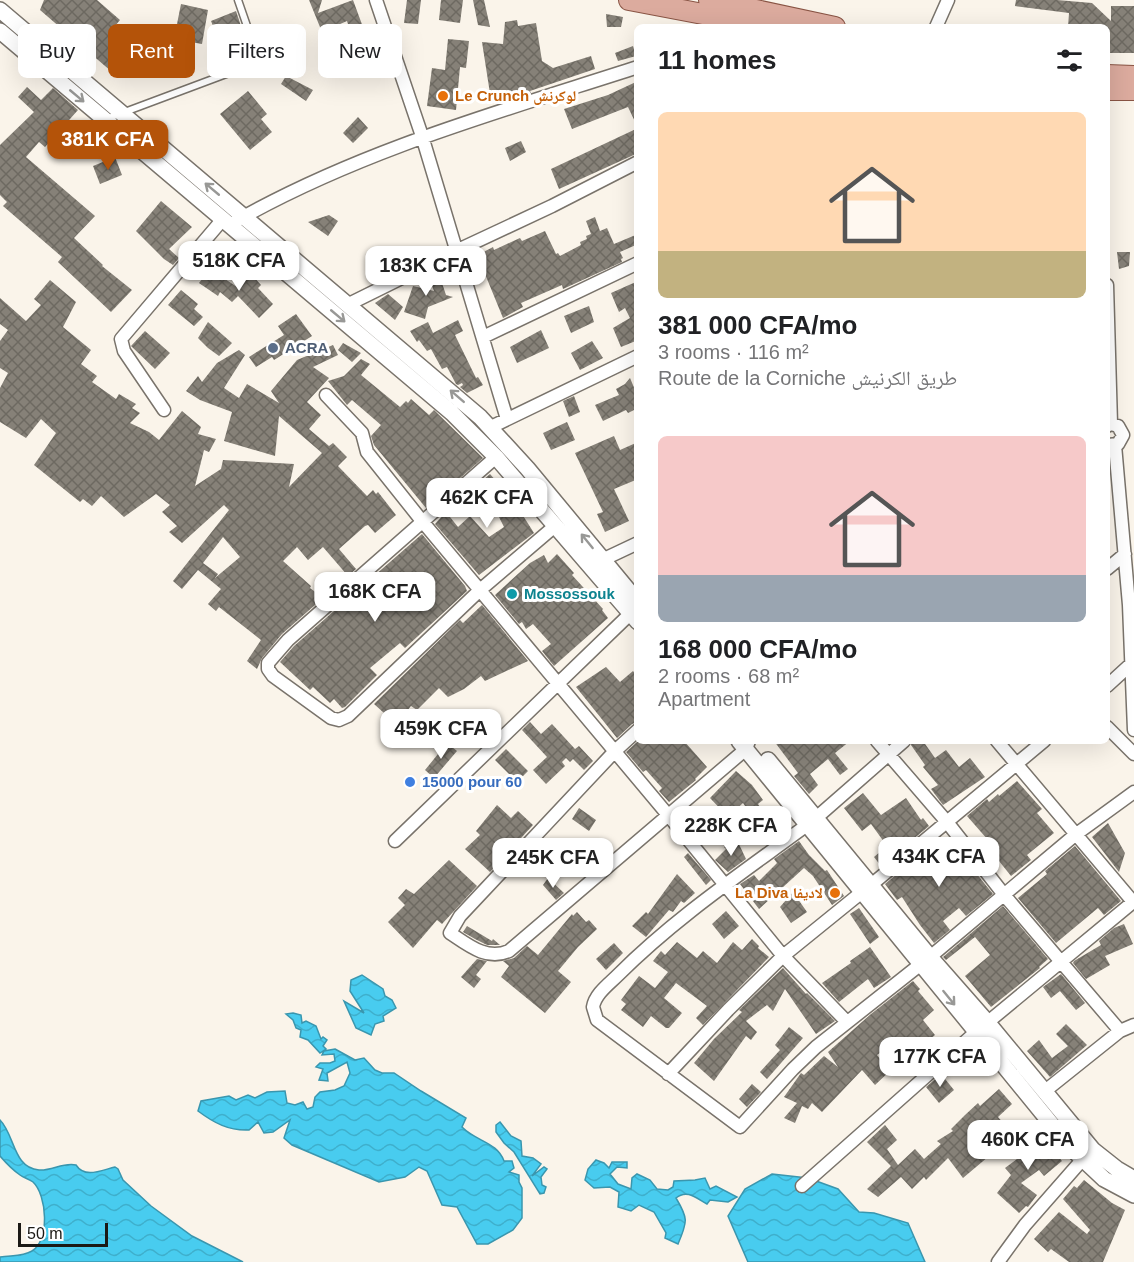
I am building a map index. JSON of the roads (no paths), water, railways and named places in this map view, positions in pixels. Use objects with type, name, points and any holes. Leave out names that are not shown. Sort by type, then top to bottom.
[{"type":"main road","points":[[629,0],[755,24]]},
{"type":"main road","points":[[709,0],[821,24]]},
{"type":"main road","points":[[1110,75],[1134,76]]},
{"type":"main road","points":[[1110,90],[1134,90]]},
{"type":"street","points":[[376,0],[422,136],[507,419]]},
{"type":"street","points":[[937,24],[948,0]]},
{"type":"street","points":[[0,10],[349,304],[491,428],[602,560],[634,611]]},
{"type":"street","points":[[0,31],[403,370],[459,421],[496,457],[555,526],[634,612]]},
{"type":"street","points":[[164,410],[124,351],[121,339],[227,221],[245,216],[277,198],[422,136],[634,68]]},
{"type":"street","points":[[349,304],[634,164]]},
{"type":"street","points":[[483,337],[634,264]]},
{"type":"street","points":[[491,428],[634,358]]},
{"type":"street","points":[[326,395],[361,431],[367,452],[557,684],[783,956],[846,1021]]},
{"type":"street","points":[[1110,425],[1121,428],[1125,554],[1131,605],[1134,730]]},
{"type":"street","points":[[496,457],[288,640],[268,663],[268,669],[273,676],[331,718],[339,720],[348,716],[480,590],[555,526]]},
{"type":"street","points":[[602,560],[634,545]]},
{"type":"street","points":[[1110,566],[1125,554]]},
{"type":"street","points":[[395,841],[557,684],[634,614]]},
{"type":"street","points":[[1110,683],[1131,664]]},
{"type":"street","points":[[1110,730],[1134,754]]},
{"type":"street","points":[[634,734],[460,916],[450,933],[489,955],[498,956],[509,951],[668,815],[746,744]]},
{"type":"street","points":[[748,744],[982,1027],[1061,1137],[1083,1160],[1115,1186],[1134,1195]]},
{"type":"street","points":[[880,744],[1120,1030]]},
{"type":"street","points":[[900,744],[811,822],[691,909],[646,947],[597,996],[593,1007],[597,1020],[740,1127],[793,1069],[846,1021],[1005,896],[1075,835],[1134,792]]},
{"type":"street","points":[[802,1186],[982,1027],[1134,903],[999,744]]},
{"type":"street","points":[[668,1074],[783,956],[1040,744]]},
{"type":"street","points":[[1045,1091],[1120,1030],[1134,1025]]},
{"type":"street","points":[[982,1027],[1045,1091],[1093,1150],[1117,1170],[1134,1179]]},
{"type":"street","points":[[998,1262],[1025,1226],[1083,1160]]},
{"type":"lane","points":[[105,119],[253,64],[257,58],[256,52],[238,0]]},
{"type":"water","points":[[362,975],[383,989],[385,996],[392,1000],[396,1008],[383,1016],[384,1021],[375,1024],[371,1035],[356,1028],[344,1001],[364,1013],[350,991],[351,980]]},
{"type":"water","points":[[286,1014],[301,1015],[302,1023],[306,1021],[316,1026],[321,1039],[323,1037],[327,1040],[323,1046],[326,1049],[320,1053],[308,1040],[300,1037],[301,1030],[296,1028],[293,1020]]},
{"type":"water","points":[[335,1049],[355,1060],[364,1058],[375,1070],[382,1073],[394,1073],[466,1118],[462,1127],[497,1150],[504,1161],[512,1161],[514,1168],[509,1172],[519,1175],[522,1188],[522,1218],[513,1230],[488,1244],[477,1244],[457,1207],[442,1205],[427,1171],[419,1167],[405,1177],[379,1182],[292,1145],[284,1138],[290,1120],[273,1132],[264,1133],[258,1122],[249,1130],[228,1128],[198,1111],[201,1101],[229,1096],[236,1100],[248,1095],[255,1098],[267,1092],[285,1091],[287,1103],[295,1105],[303,1102],[307,1109],[313,1107],[315,1097],[320,1092],[344,1086],[350,1073],[347,1062],[327,1073],[328,1081],[319,1080],[323,1069],[316,1067],[320,1063],[335,1061],[334,1054],[322,1055],[324,1051]]},
{"type":"water","points":[[0,1120],[19,1157],[30,1168],[44,1170],[71,1164],[89,1173],[115,1167],[123,1180],[151,1206],[192,1236],[243,1262],[0,1262],[0,1257],[24,1254],[32,1251],[38,1245],[44,1228],[44,1207],[38,1188],[33,1182],[15,1171],[0,1156]]},
{"type":"water","points":[[500,1122],[511,1136],[521,1141],[522,1156],[533,1158],[541,1164],[532,1176],[544,1167],[547,1169],[541,1177],[542,1185],[546,1187],[544,1193],[540,1194],[514,1152],[496,1132],[496,1125]]},
{"type":"water","points":[[596,1160],[609,1168],[612,1162],[627,1162],[627,1168],[617,1167],[610,1174],[618,1184],[631,1189],[632,1178],[637,1174],[650,1180],[657,1189],[668,1190],[673,1187],[674,1181],[705,1178],[710,1189],[716,1186],[737,1197],[728,1202],[710,1200],[707,1204],[688,1194],[676,1198],[685,1215],[684,1230],[678,1244],[665,1238],[666,1233],[654,1212],[639,1205],[631,1211],[618,1207],[619,1192],[610,1187],[594,1188],[585,1180],[588,1169]]},
{"type":"water","points":[[772,1174],[808,1178],[838,1189],[859,1212],[874,1213],[908,1223],[925,1262],[748,1262],[728,1216],[745,1189]]},
{"type":"place","name":"Le Crunch لوكرنش","points":[[443,96]]},
{"type":"place","name":"ACRA","points":[[273,348]]},
{"type":"place","name":"Mossossouk","points":[[512,594]]},
{"type":"place","name":"15000 pour 60","points":[[410,782]]},
{"type":"place","name":"La Diva لاديفا","points":[[835,893]]}]
